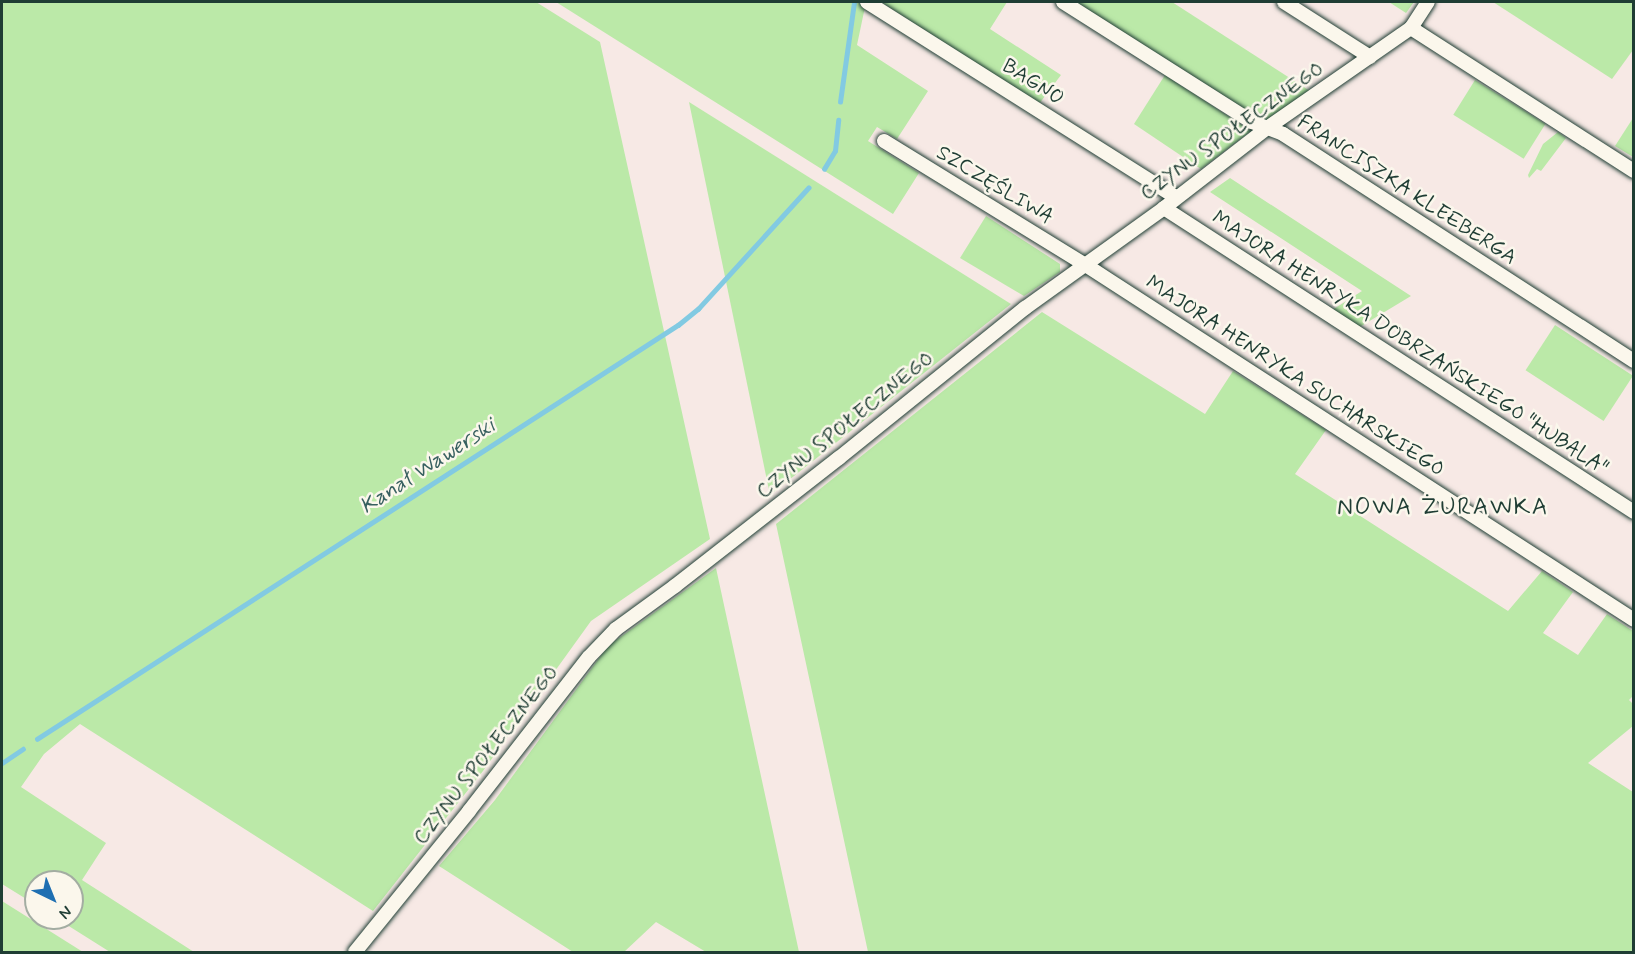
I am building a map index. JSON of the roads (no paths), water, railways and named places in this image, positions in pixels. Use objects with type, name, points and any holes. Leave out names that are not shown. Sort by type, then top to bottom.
[{"type":"street","name":"BAGNO","points":[[867,2],[1176,197]]},
{"type":"street","name":"FRANCISZKA KLEEBERGA","points":[[1063,2],[1252,122],[1283,134],[1634,361]]},
{"type":"street","points":[[1284,2],[1370,57]]},
{"type":"street","name":"CZYNU SPOŁECZNEGO","points":[[355,952],[470,811],[589,657],[616,629],[701,566],[1025,308],[1164,208],[1267,128],[1411,28],[1428,2]]},
{"type":"street","points":[[1411,28],[1634,171]]},
{"type":"street","name":"SZCZĘŚLIWA","points":[[884,141],[1084,264]]},
{"type":"street","name":"MAJORA HENRYKA DOBRZAŃSKIEGO \"HUBALA\"","points":[[1164,208],[1634,512]]},
{"type":"street","name":"MAJORA HENRYKA SUCHARSKIEGO","points":[[1084,264],[1634,620]]},
{"type":"waterway","name":"Kanał Wawerski","points":[[840,102],[854,3]]},
{"type":"waterway","name":"Kanał Wawerski","points":[[824,169],[835,151],[838,120]]},
{"type":"waterway","name":"Kanał Wawerski","points":[[37,739],[678,325],[698,309],[808,188]]},
{"type":"waterway","name":"Kanał Wawerski","points":[[2,763],[23,749]]},
{"type":"district","name":"NOWA ŻURAWKA","points":[[1443,508]]}]
